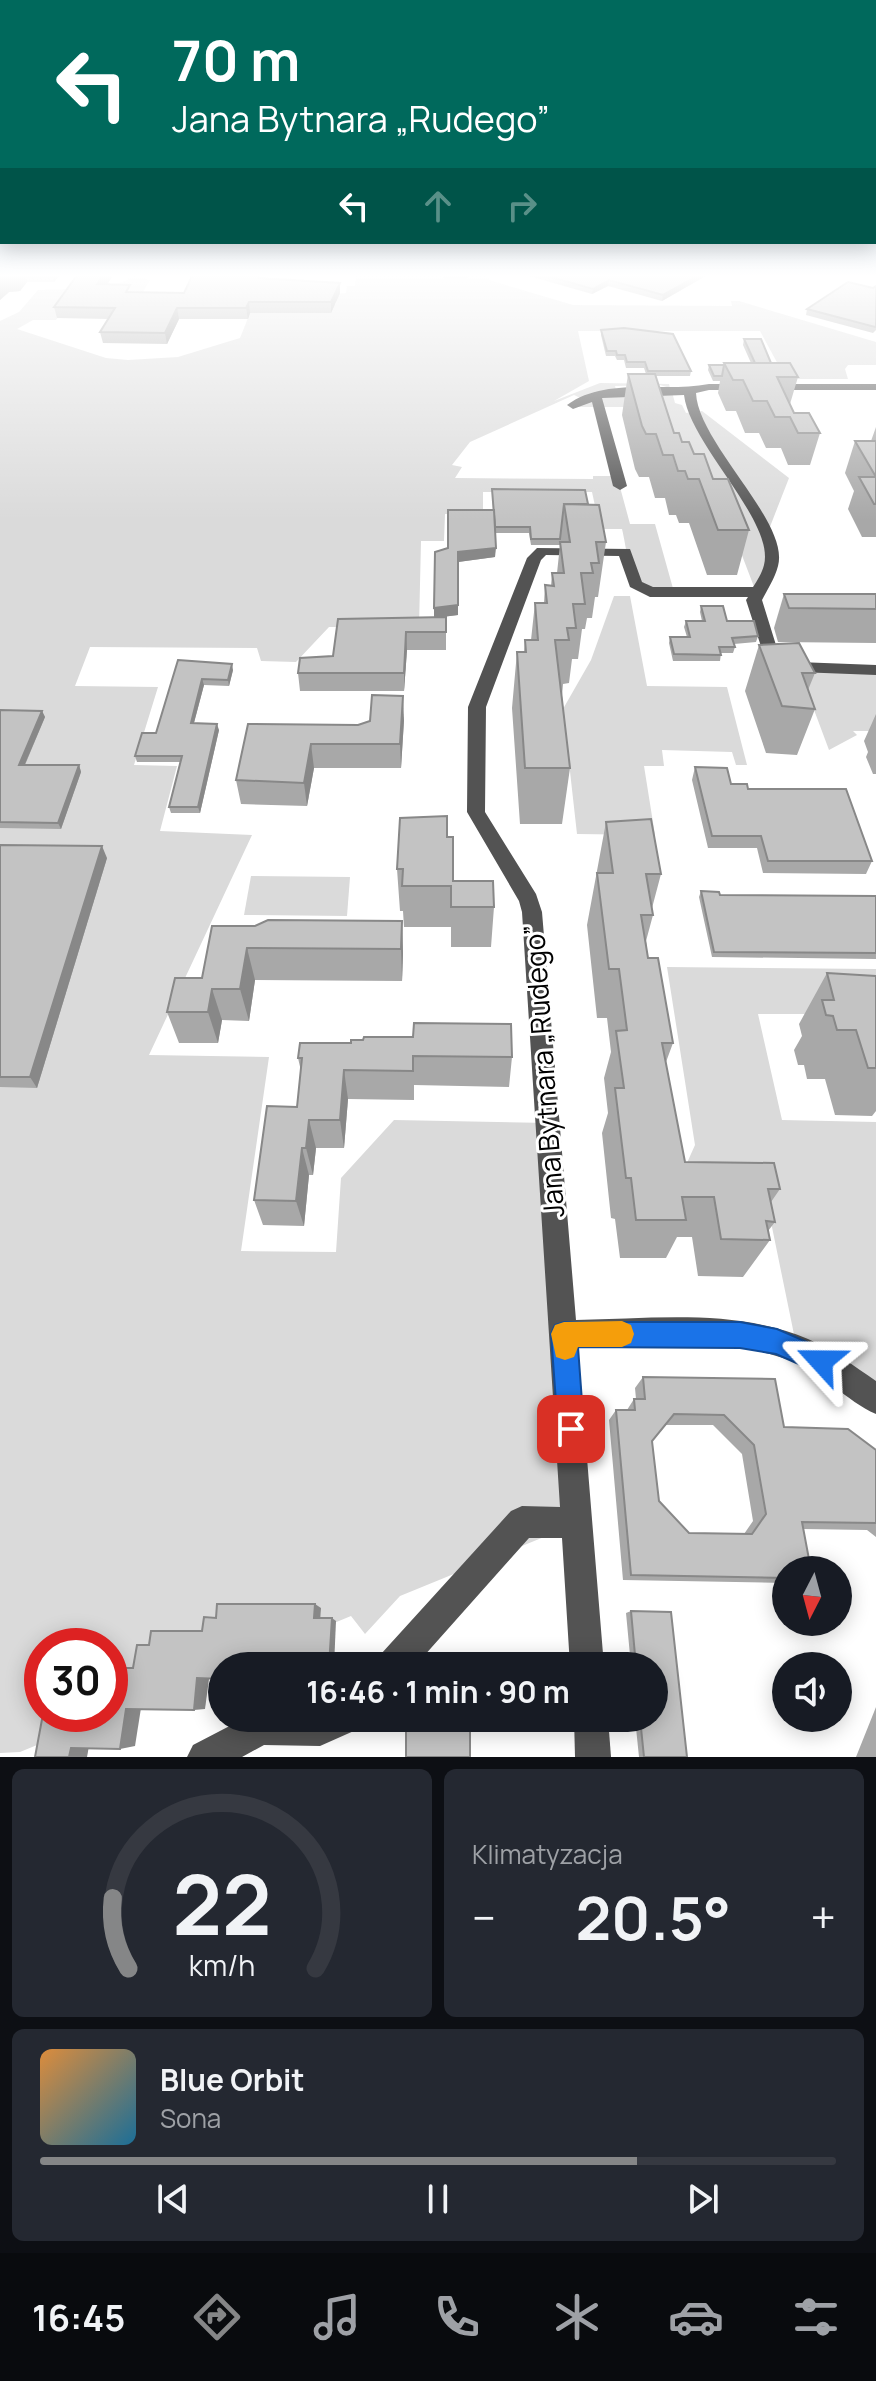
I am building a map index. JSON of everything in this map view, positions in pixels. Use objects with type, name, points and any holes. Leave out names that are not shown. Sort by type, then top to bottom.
[{"type":"street","points":[[573,405],[615,390],[876,387]]},
{"type":"street","points":[[690,391],[690,399],[709,442],[759,518],[772,555],[771,567],[754,600],[773,661],[798,667],[876,670]]},
{"type":"street","points":[[596,397],[620,486]]},
{"type":"street","name":"Jana Bytnara „Rudego”","points":[[586,1652],[532,912],[529,900],[481,825],[476,812],[477,707],[534,558],[542,551],[625,552],[635,584],[650,592],[756,592]]},
{"type":"street","points":[[564,1334],[717,1334],[768,1340],[821,1361],[876,1399]]},
{"type":"street","points":[[406,1652],[522,1522],[578,1523]]},
{"type":"street","points":[[205,1757],[254,1732]]},
{"type":"street","points":[[592,1732],[593,1757]]},
{"type":"shaded area","points":[[0,356],[100,356],[128,360],[181,356],[583,356],[589,381],[554,401],[600,383],[669,384],[670,388],[660,385],[615,386],[617,393],[672,392],[675,403],[682,405],[686,413],[702,411],[789,478],[766,537],[772,555],[756,592],[730,524],[680,472],[658,407],[573,407],[585,400],[574,395],[470,442],[452,465],[462,467],[455,478],[593,479],[593,476],[617,476],[630,524],[655,524],[674,592],[647,588],[633,575],[622,529],[600,529],[592,492],[483,492],[483,514],[445,514],[444,541],[421,541],[419,627],[329,627],[296,662],[261,661],[257,648],[90,647],[75,686],[158,687],[134,765],[177,766],[160,831],[252,835],[149,1055],[269,1057],[241,1251],[336,1252],[341,1178],[394,1120],[549,1123],[578,1523],[400,1596],[365,1634],[351,1616],[264,1652],[208,1652],[208,1675],[128,1708],[128,1628],[24,1628],[24,1732],[69,1732],[20,1752],[0,1753]]},
{"type":"shaded area","points":[[774,356],[876,356],[876,365],[848,365],[845,369],[848,379],[786,379]]},
{"type":"shaded area","points":[[614,596],[630,596],[647,686],[727,687],[747,765],[736,765],[732,752],[662,750],[664,766],[644,766],[655,835],[577,834],[563,709],[591,660]]},
{"type":"shaded area","points":[[798,667],[876,670],[876,731],[853,731],[857,735],[829,750]]},
{"type":"shaded area","points":[[251,876],[350,877],[347,916],[244,915]]},
{"type":"shaded area","points":[[667,967],[876,969],[876,1061],[861,1014],[758,1014],[782,1120],[876,1122],[876,1399],[797,1349],[765,1193],[674,1192],[695,1145]]},
{"type":"building","points":[[625,356],[684,356],[691,371],[648,371],[645,362],[627,362]]},
{"type":"building","points":[[752,356],[768,356],[771,363],[755,363]]},
{"type":"building","points":[[724,363],[790,363],[798,377],[777,377],[794,413],[809,413],[820,433],[798,433],[790,417],[775,417],[767,401],[753,401],[743,380],[733,380]]},
{"type":"building","points":[[709,365],[724,365],[722,376],[714,376]]},
{"type":"building","points":[[628,374],[655,374],[674,433],[679,433],[682,442],[689,442],[694,454],[704,454],[713,479],[728,479],[749,530],[718,530],[699,479],[688,479],[685,471],[678,471],[673,455],[663,455],[656,434],[646,434]]},
{"type":"building","points":[[855,441],[876,441],[876,477]]},
{"type":"building","points":[[859,477],[876,477],[876,504],[874,504]]},
{"type":"building","points":[[492,489],[585,490],[588,504],[564,504],[560,539],[531,539],[530,527],[495,527]]},
{"type":"building","points":[[564,504],[599,505],[606,542],[596,542],[599,563],[591,563],[593,573],[581,573],[585,604],[573,604],[576,628],[567,628],[569,640],[555,640],[570,768],[525,768],[517,652],[526,652],[525,640],[538,640],[535,603],[547,603],[545,585],[554,586],[552,573],[564,573],[560,542],[570,542]]},
{"type":"building","points":[[448,510],[494,510],[496,548],[458,552],[458,605],[434,608],[435,552],[448,548]]},
{"type":"building","points":[[784,594],[876,594],[876,609],[789,608]]},
{"type":"building","points":[[701,606],[723,606],[727,621],[754,621],[758,636],[732,638],[735,647],[719,647],[721,655],[674,654],[670,637],[690,637],[686,621],[705,621]]},
{"type":"building","points":[[446,617],[446,632],[406,632],[404,673],[298,673],[300,658],[333,656],[338,619]]},
{"type":"building","points":[[799,643],[815,673],[802,673],[815,709],[782,706],[759,645]]},
{"type":"building","points":[[178,660],[232,664],[228,680],[202,679],[191,723],[217,724],[198,807],[169,807],[182,756],[135,756],[142,733],[156,733]]},
{"type":"building","points":[[372,695],[403,696],[400,744],[311,744],[304,783],[236,780],[248,724],[358,725],[370,721]]},
{"type":"building","points":[[0,710],[42,711],[19,765],[79,765],[58,823],[0,822]]},
{"type":"building","points":[[695,767],[727,768],[731,784],[747,784],[748,789],[846,789],[872,861],[768,861],[761,836],[712,836]]},
{"type":"building","points":[[447,816],[447,837],[453,837],[453,881],[493,881],[494,907],[451,907],[451,886],[402,886],[403,869],[397,869],[400,818]]},
{"type":"building","points":[[651,819],[661,874],[646,874],[653,915],[641,915],[648,958],[658,958],[673,1043],[662,1043],[685,1162],[774,1163],[780,1189],[768,1189],[775,1222],[766,1221],[770,1240],[721,1239],[714,1197],[682,1197],[686,1220],[636,1220],[631,1178],[626,1178],[615,1088],[624,1088],[616,1031],[627,1030],[619,969],[609,969],[597,873],[613,873],[606,822]]},
{"type":"building","points":[[0,845],[102,846],[30,1077],[0,1077]]},
{"type":"building","points":[[701,891],[719,892],[720,895],[876,896],[876,953],[714,952]]},
{"type":"building","points":[[268,920],[402,921],[401,949],[247,948],[240,989],[212,989],[208,1012],[167,1012],[175,978],[202,978],[212,926],[255,926]]},
{"type":"building","points":[[827,973],[876,976],[876,1068],[868,1068],[856,1030],[837,1030],[833,1016],[826,1015],[822,1000],[834,1000]]},
{"type":"building","points":[[414,1023],[511,1024],[512,1057],[413,1056],[413,1071],[344,1070],[340,1120],[309,1120],[306,1148],[302,1148],[296,1201],[254,1200],[267,1106],[297,1107],[302,1058],[298,1058],[300,1043],[351,1043],[351,1040],[363,1040],[364,1037],[413,1037]]},
{"type":"building","points":[[643,1377],[775,1379],[784,1427],[848,1429],[876,1450],[876,1523],[802,1522],[808,1556],[772,1556],[772,1578],[631,1575],[616,1410],[635,1410],[634,1399],[645,1399]],"holes":[[[674,1414],[724,1415],[754,1445],[766,1514],[752,1534],[689,1533],[659,1501],[652,1441]]]},
{"type":"building","points":[[217,1604],[315,1604],[314,1618],[332,1618],[330,1652],[208,1652],[208,1678],[197,1678],[194,1710],[128,1709],[128,1668],[133,1668],[137,1645],[149,1645],[151,1631],[202,1631],[204,1617],[216,1618]]},
{"type":"building","points":[[631,1611],[671,1612],[687,1757],[644,1757],[641,1732],[668,1732],[668,1652],[635,1652]]},
{"type":"building","points":[[40,1732],[123,1732],[120,1749],[71,1748],[69,1757],[35,1757]]},
{"type":"building","points":[[406,1732],[470,1732],[470,1757],[406,1757]]},
{"type":"slow traffic","points":[[565,1348],[564,1334],[622,1334]]},
{"type":"route","points":[[571,1429],[564,1334],[740,1335],[777,1342],[821,1361]]}]
